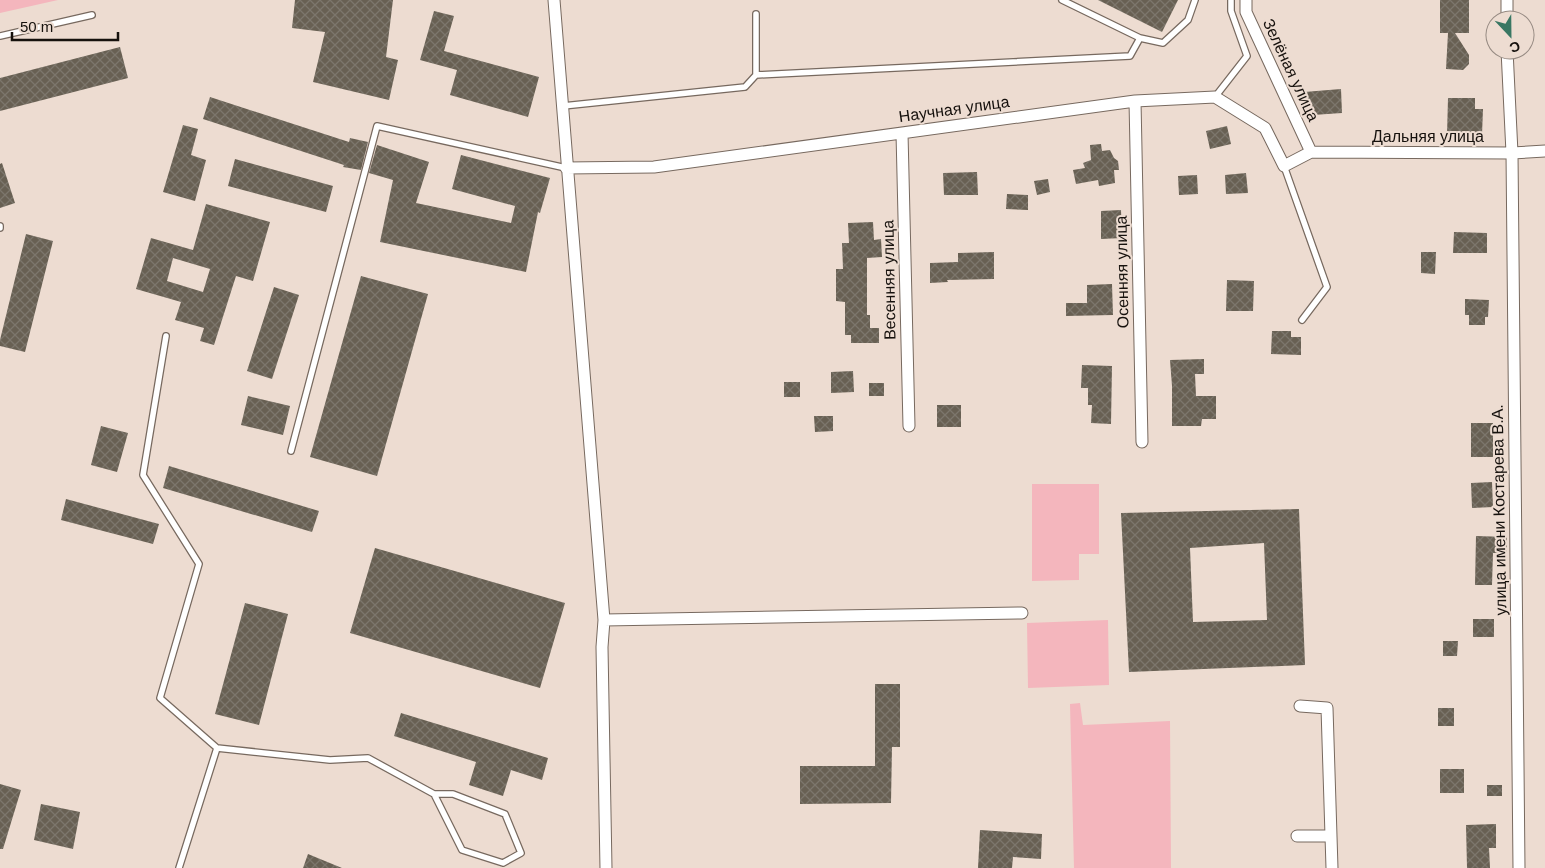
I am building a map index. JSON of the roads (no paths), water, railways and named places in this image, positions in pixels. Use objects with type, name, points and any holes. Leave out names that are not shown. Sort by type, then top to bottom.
[{"type":"street","points":[[554,0],[566,168],[604,620],[602,647],[606,868]]},
{"type":"street","name":"Зелёная улица","points":[[1246,0],[1246,12],[1311,152]]},
{"type":"street","name":"улица имени Костарева В.А.","points":[[1507,60],[1512,152],[1519,868]]},
{"type":"street","points":[[1215,97],[1265,128],[1284,166],[1311,152]]},
{"type":"street","name":"Научная улица","points":[[566,168],[654,167],[1135,101],[1215,97]]},
{"type":"street","name":"Осенняя улица","points":[[1135,101],[1142,442]]},
{"type":"street","name":"Весенняя улица","points":[[902,133],[909,426]]},
{"type":"street","name":"Дальняя улица","points":[[1311,152],[1545,151]]},
{"type":"street","points":[[604,620],[1022,613]]},
{"type":"street","points":[[1300,706],[1327,708],[1332,868]]},
{"type":"street","points":[[1297,836],[1331,836]]},
{"type":"lane","points":[[1062,0],[1140,38],[1162,42],[1188,20],[1195,0]]},
{"type":"lane","points":[[1215,97],[1247,56],[1231,11],[1231,0]]},
{"type":"lane","points":[[756,14],[756,75]]},
{"type":"lane","points":[[0,36],[92,15]]},
{"type":"lane","points":[[562,106],[745,86],[756,75],[1130,56],[1140,38]]},
{"type":"lane","points":[[291,451],[377,126],[566,168]]},
{"type":"lane","points":[[1284,166],[1327,287],[1302,320]]},
{"type":"lane","points":[[166,336],[143,475],[199,564],[160,698],[217,748],[330,760],[368,758],[434,794],[453,794],[505,814],[521,853],[503,862],[462,850],[434,794]]},
{"type":"lane","points":[[179,868],[217,748]]}]
